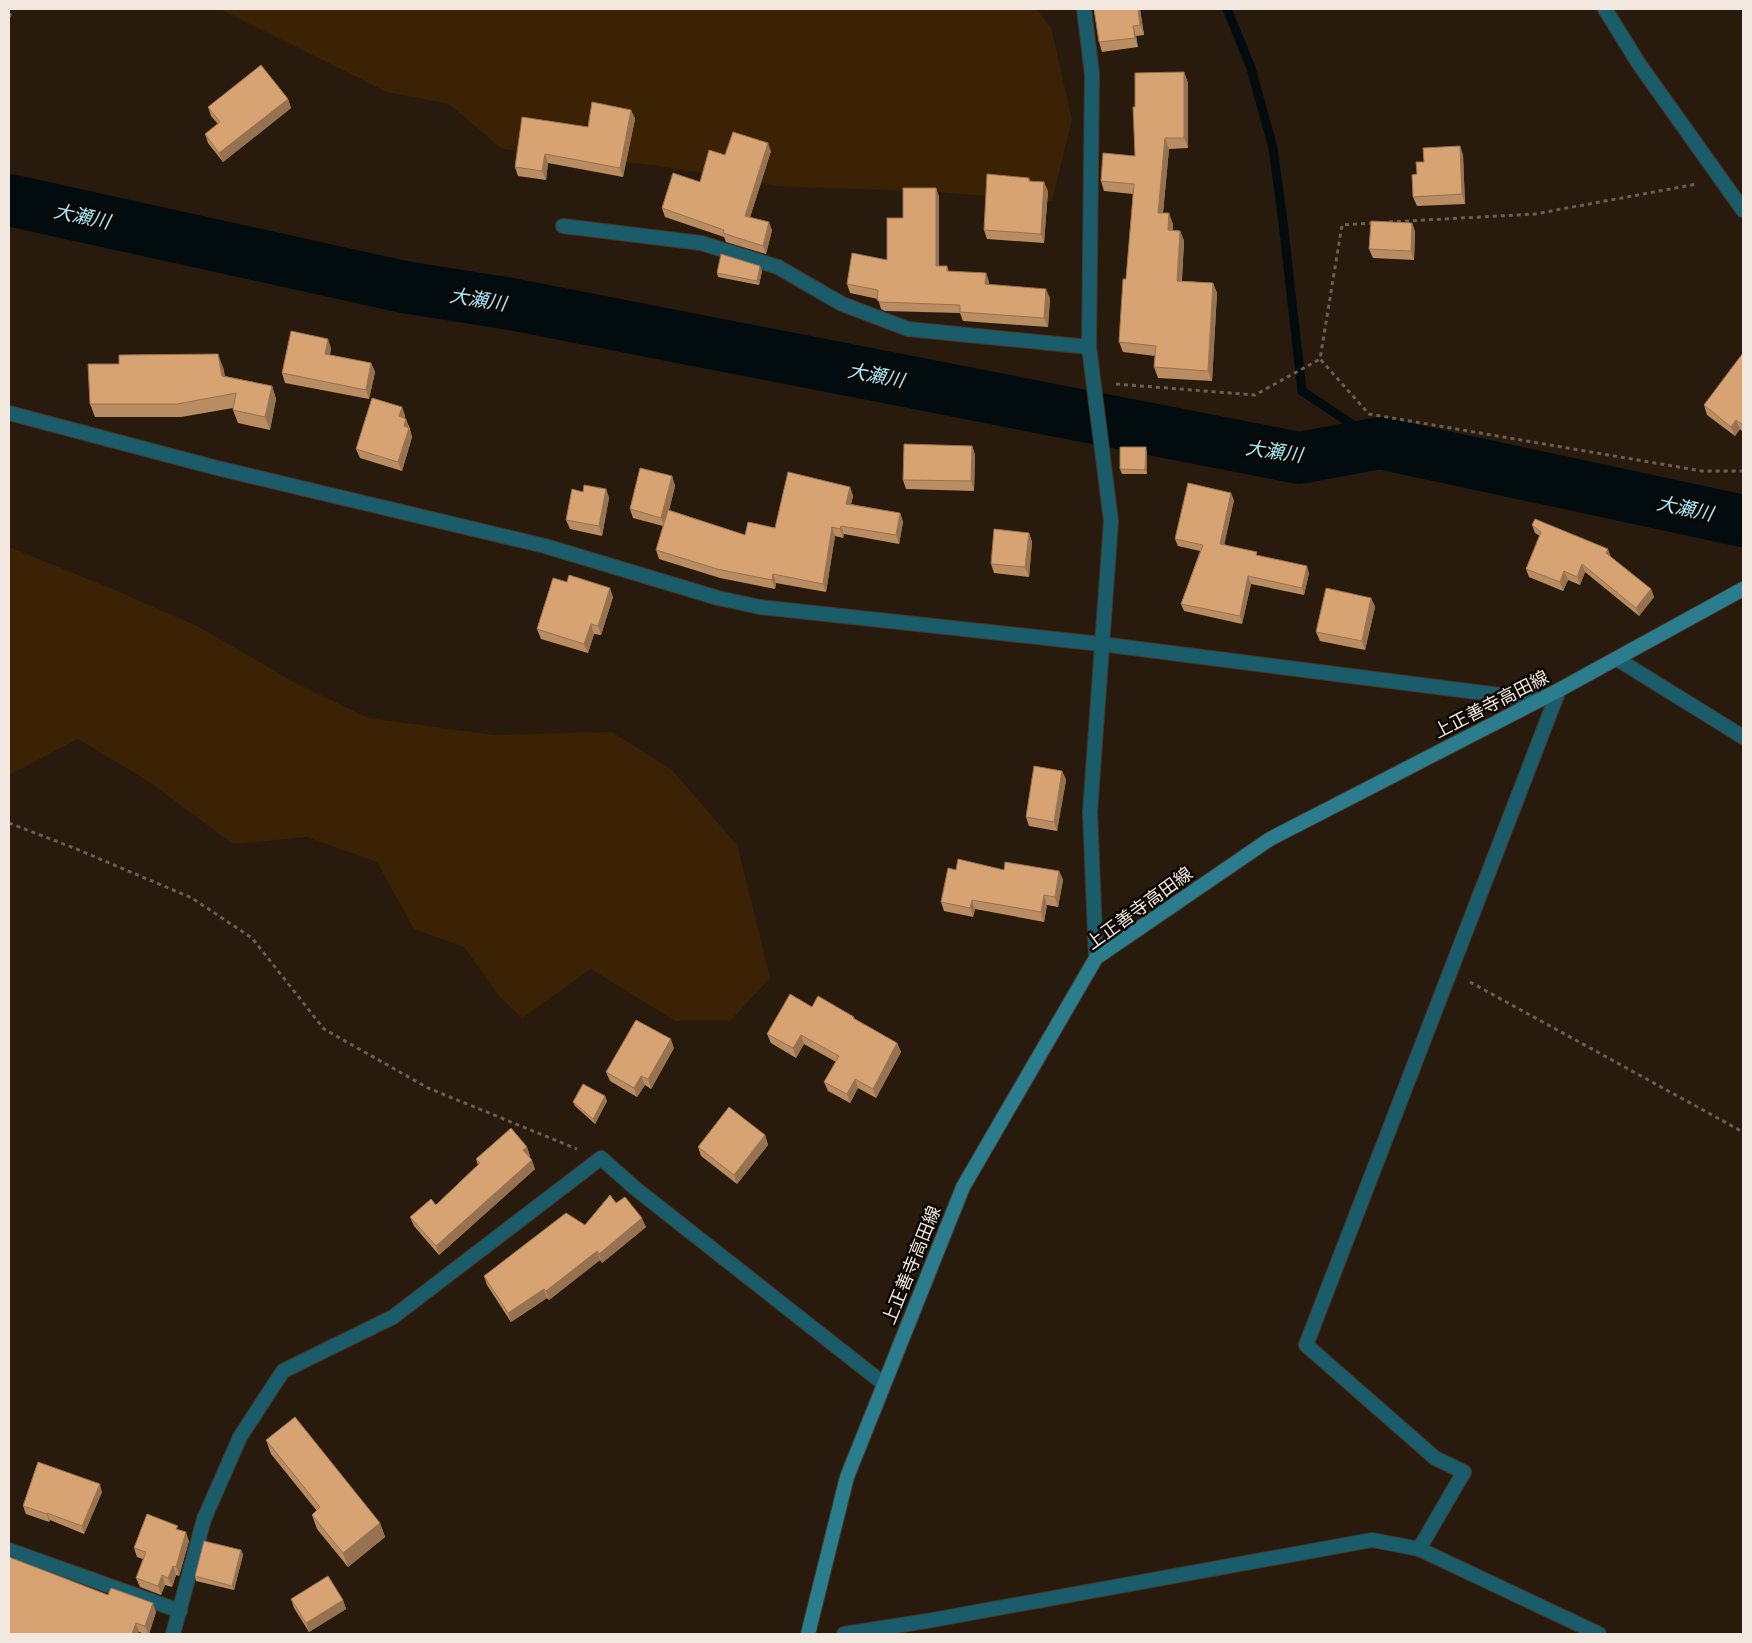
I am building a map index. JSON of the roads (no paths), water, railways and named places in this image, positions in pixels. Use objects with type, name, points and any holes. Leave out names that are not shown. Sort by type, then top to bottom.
[{"type":"main road","name":"上正善寺高田線","points":[[808,1634],[847,1476],[963,1187],[1096,958],[1270,839],[1559,690],[1739,591]]},
{"type":"street","points":[[1084,9],[1092,74],[1089,347],[1110,521],[1090,812],[1096,958]]},
{"type":"street","points":[[1605,9],[1639,64],[1743,210]]},
{"type":"street","points":[[563,226],[701,243],[778,267],[842,304],[908,329],[1089,347]]},
{"type":"street","points":[[9,413],[217,468],[545,546],[718,598],[760,607],[1101,644],[1539,700]]},
{"type":"street","points":[[1617,659],[1743,737]]},
{"type":"street","points":[[1419,1549],[1464,1472],[1436,1458],[1306,1345],[1559,690]]},
{"type":"street","points":[[174,1634],[204,1519],[240,1437],[283,1370],[393,1316],[601,1158],[636,1189],[884,1384]]},
{"type":"street","points":[[844,1634],[927,1621],[1372,1540],[1419,1549],[1599,1634]]},
{"type":"street","points":[[9,1550],[180,1611]]},
{"type":"waterway","points":[[1227,9],[1251,68],[1273,148],[1302,391],[1380,443]]},
{"type":"waterway","name":"大瀬川","points":[[9,200],[404,287],[511,304],[1299,458],[1380,443],[1743,521]]}]
